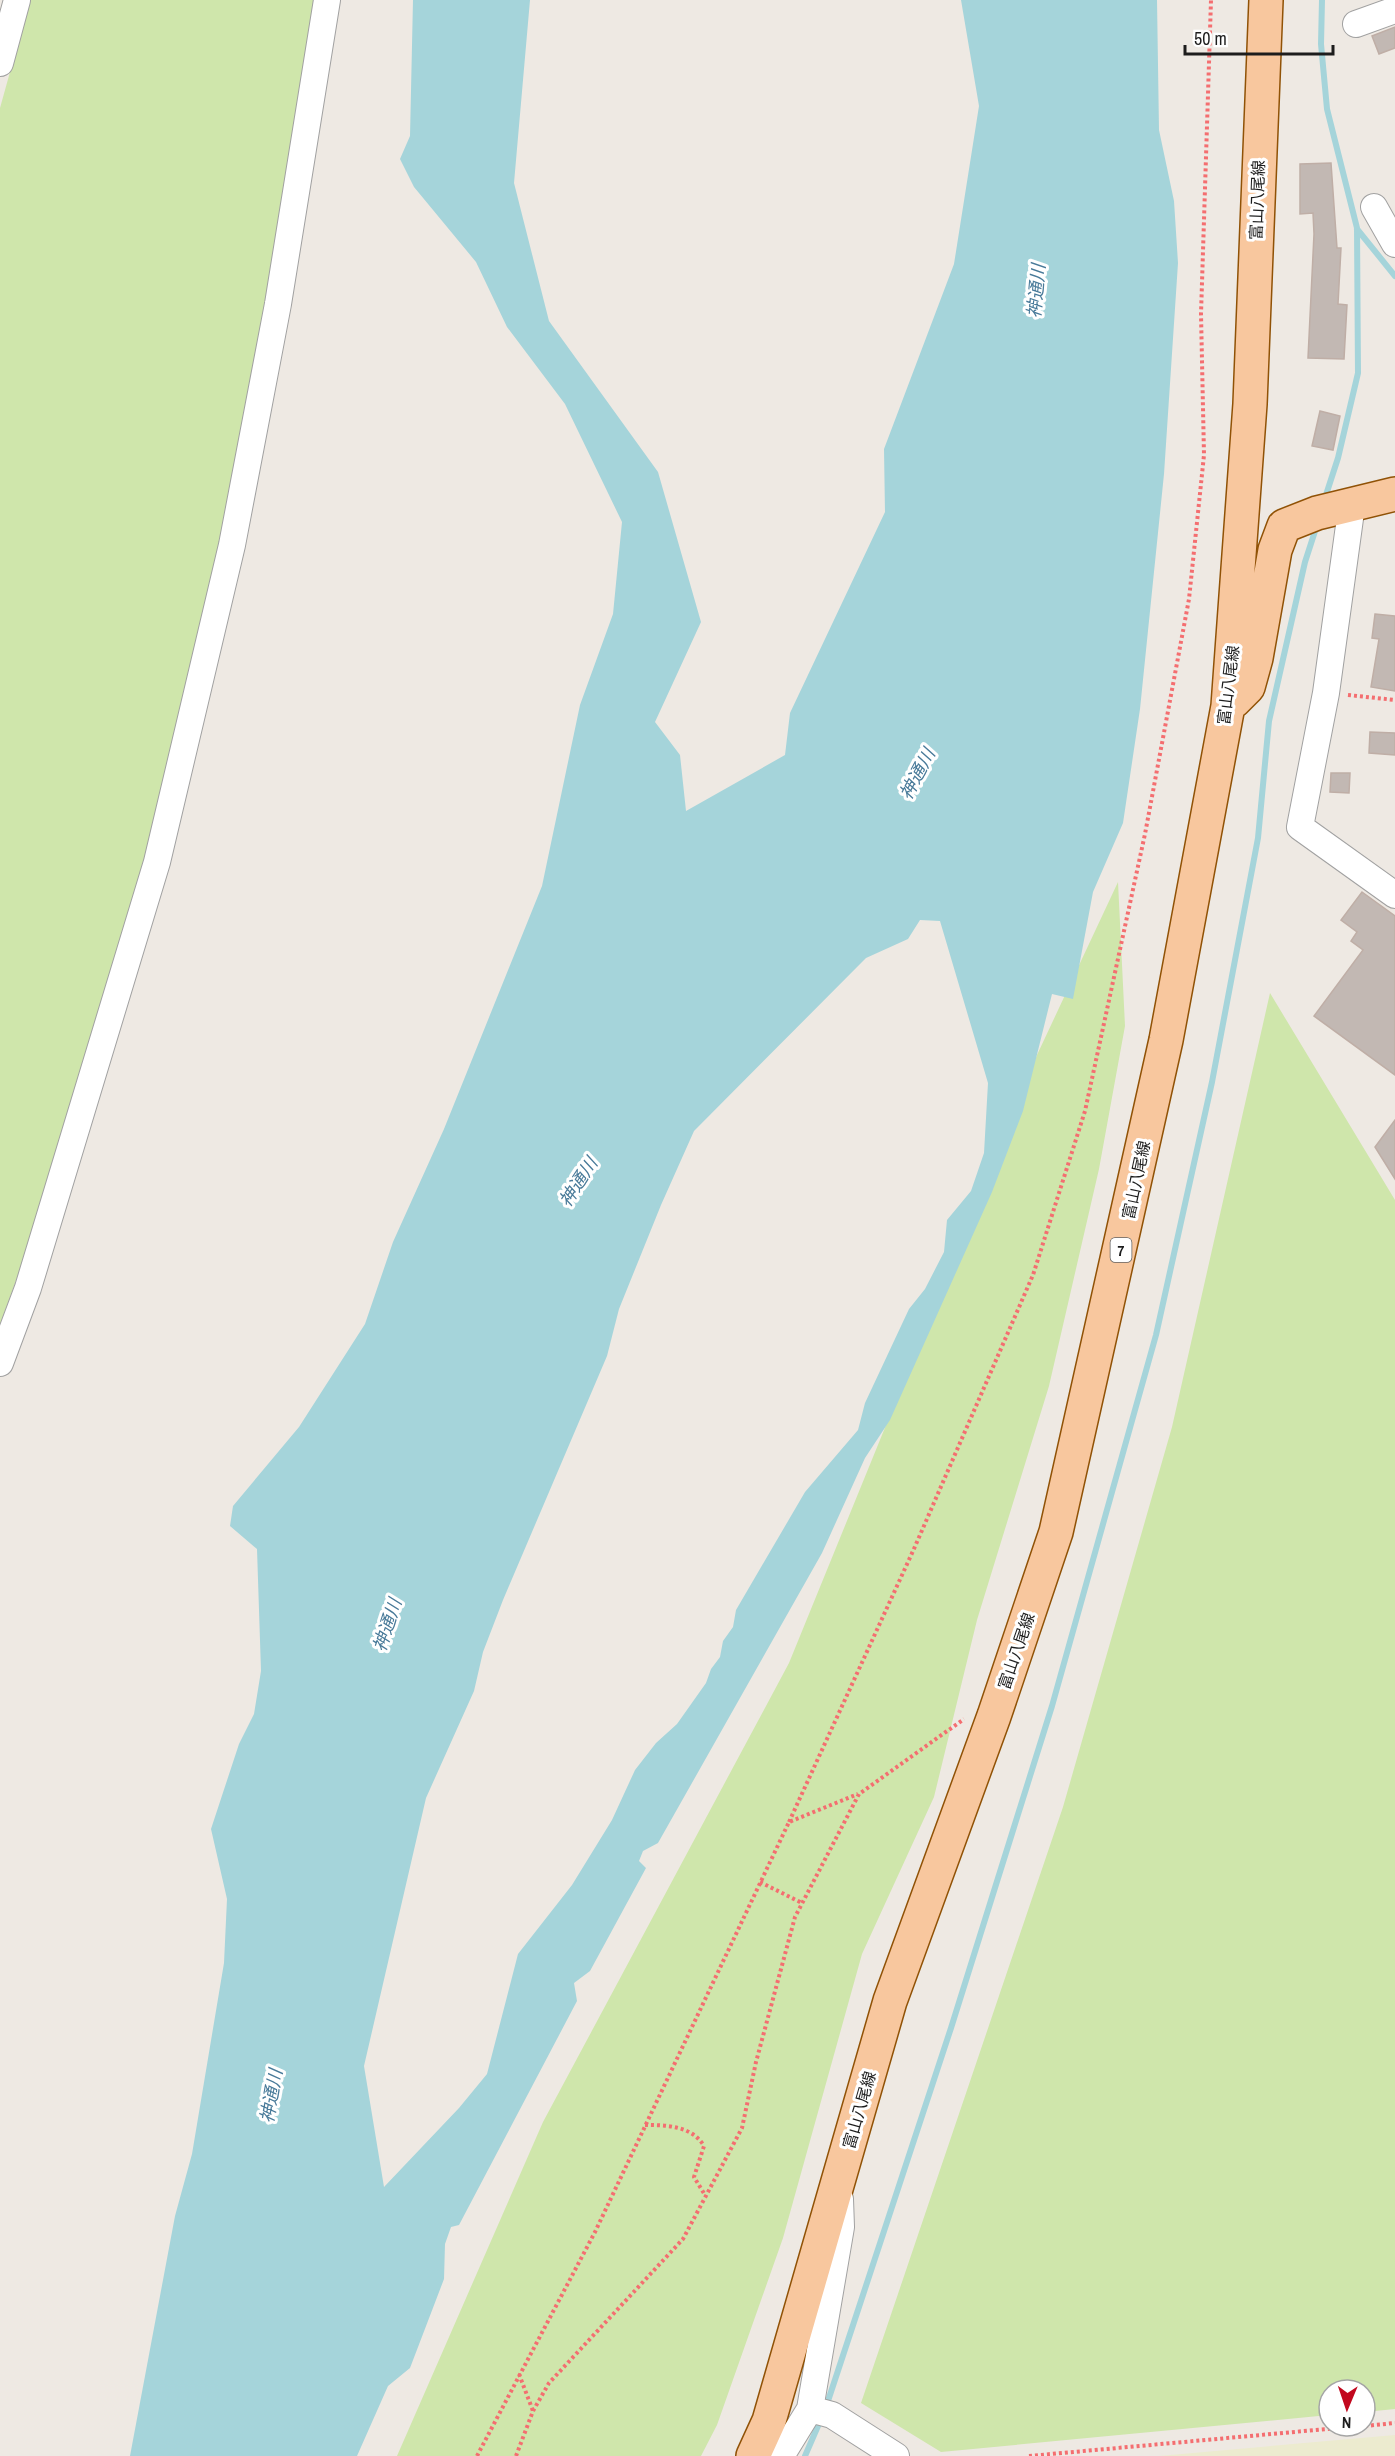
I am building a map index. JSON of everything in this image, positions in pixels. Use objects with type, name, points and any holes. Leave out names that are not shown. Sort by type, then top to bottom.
[{"type":"main road","name":"富山八尾線","points":[[753,2456],[769,2421],[890,2001],[994,1716],[1062,1510],[1163,1052],[1228,706],[1250,404],[1266,0]]},
{"type":"main road","points":[[1228,706],[1248,687],[1256,658],[1275,550],[1284,526],[1329,510],[1395,494]]},
{"type":"street","points":[[0,63],[17,0]]},
{"type":"street","points":[[0,1363],[28,1288],[157,862],[232,545],[278,304],[327,0]]},
{"type":"street","points":[[1356,24],[1395,10]]},
{"type":"street","points":[[1374,207],[1395,244]]},
{"type":"street","points":[[1329,510],[1326,693],[1300,827],[1395,895]]},
{"type":"street","points":[[781,2456],[810,2409],[841,2227],[840,2175]]},
{"type":"street","points":[[810,2409],[832,2415],[896,2456]]},
{"type":"path","points":[[477,2456],[595,2232],[789,1822],[913,1551],[1033,1275],[1085,1111],[1145,834],[1189,599],[1204,455],[1201,314],[1211,0]]},
{"type":"path","points":[[1326,693],[1395,700]]},
{"type":"path","points":[[789,1822],[859,1794],[969,1716],[994,1716]]},
{"type":"path","points":[[516,2456],[532,2411],[549,2383],[682,2239],[742,2128],[765,2029],[795,1917],[859,1794]]},
{"type":"path","points":[[760,1882],[802,1903]]},
{"type":"path","points":[[645,2125],[673,2126],[699,2138],[704,2146],[694,2176],[706,2196]]},
{"type":"path","points":[[519,2373],[532,2411]]},
{"type":"path","points":[[1377,2425],[1395,2423]]},
{"type":"path","points":[[1029,2456],[1317,2430]]},
{"type":"green space","points":[[30,0],[319,0],[313,59],[216,576],[138,897],[60,1157],[0,1325],[0,108]]},
{"type":"green space","points":[[1118,882],[1125,1026],[1099,1169],[1049,1386],[977,1620],[934,1797],[862,1954],[783,2238],[717,2425],[701,2456],[397,2456],[543,2122],[789,1663],[1037,1055]]},
{"type":"green space","points":[[1270,993],[1395,1200],[1395,2409],[1377,2411],[1377,2378],[1317,2378],[1317,2416],[941,2452],[861,2403],[1063,1807],[1172,1427]]},
{"type":"green space","points":[[1395,2435],[1395,2456],[1159,2456],[1377,2438]]},
{"type":"water","name":"神通川","points":[[413,0],[530,0],[514,183],[549,321],[658,472],[701,622],[655,722],[680,755],[686,811],[785,755],[790,713],[885,512],[884,449],[954,264],[979,106],[961,0],[1157,0],[1159,130],[1174,201],[1178,263],[1164,474],[1140,709],[1123,823],[1093,892],[1073,999],[1052,994],[1023,1111],[992,1192],[890,1420],[865,1458],[822,1553],[658,1843],[643,1851],[639,1861],[646,1868],[590,1971],[574,1983],[577,2001],[459,2225],[451,2227],[445,2244],[444,2279],[410,2368],[388,2386],[357,2456],[130,2456],[175,2216],[192,2154],[224,1963],[227,1899],[211,1829],[239,1744],[254,1714],[261,1671],[257,1549],[230,1526],[233,1506],[299,1427],[365,1324],[393,1242],[444,1129],[542,886],[580,705],[613,614],[622,522],[565,404],[507,327],[476,262],[414,187],[400,159],[410,136]],"holes":[[[920,920],[940,921],[988,1083],[984,1153],[971,1191],[947,1220],[944,1252],[925,1289],[909,1309],[865,1403],[858,1430],[805,1492],[736,1610],[733,1627],[723,1641],[720,1657],[711,1669],[706,1683],[677,1724],[656,1743],[635,1770],[612,1820],[572,1885],[518,1954],[487,2074],[459,2108],[384,2187],[364,2066],[426,1798],[474,1691],[483,1652],[503,1600],[607,1356],[619,1309],[661,1205],[694,1131],[866,958],[908,939]]]},
{"type":"building","points":[[1395,27],[1395,48],[1379,54],[1372,36]]},
{"type":"building","points":[[1331,163],[1337,248],[1341,248],[1338,304],[1347,305],[1344,359],[1308,358],[1314,234],[1313,213],[1300,214],[1300,164]]},
{"type":"building","points":[[1320,411],[1340,416],[1333,450],[1312,446]]},
{"type":"building","points":[[1375,614],[1395,616],[1395,691],[1371,687],[1379,639],[1372,638]]},
{"type":"building","points":[[1370,732],[1395,733],[1395,755],[1369,753]]},
{"type":"building","points":[[1331,773],[1350,773],[1349,793],[1330,792]]},
{"type":"building","points":[[1362,892],[1395,916],[1395,1075],[1314,1016],[1363,950],[1351,941],[1357,932],[1341,920]]},
{"type":"building","points":[[1395,1120],[1395,1179],[1375,1147]]},
{"type":"waterway","points":[[1322,0],[1321,44],[1327,109],[1357,228],[1358,373],[1338,458],[1324,501]]},
{"type":"waterway","points":[[1357,229],[1395,276]]},
{"type":"waterway","points":[[826,2407],[951,2028],[1052,1706],[1156,1335],[1212,1082],[1258,838],[1269,721],[1305,562],[1317,525]]},
{"type":"waterway","points":[[805,2456],[821,2419]]}]
